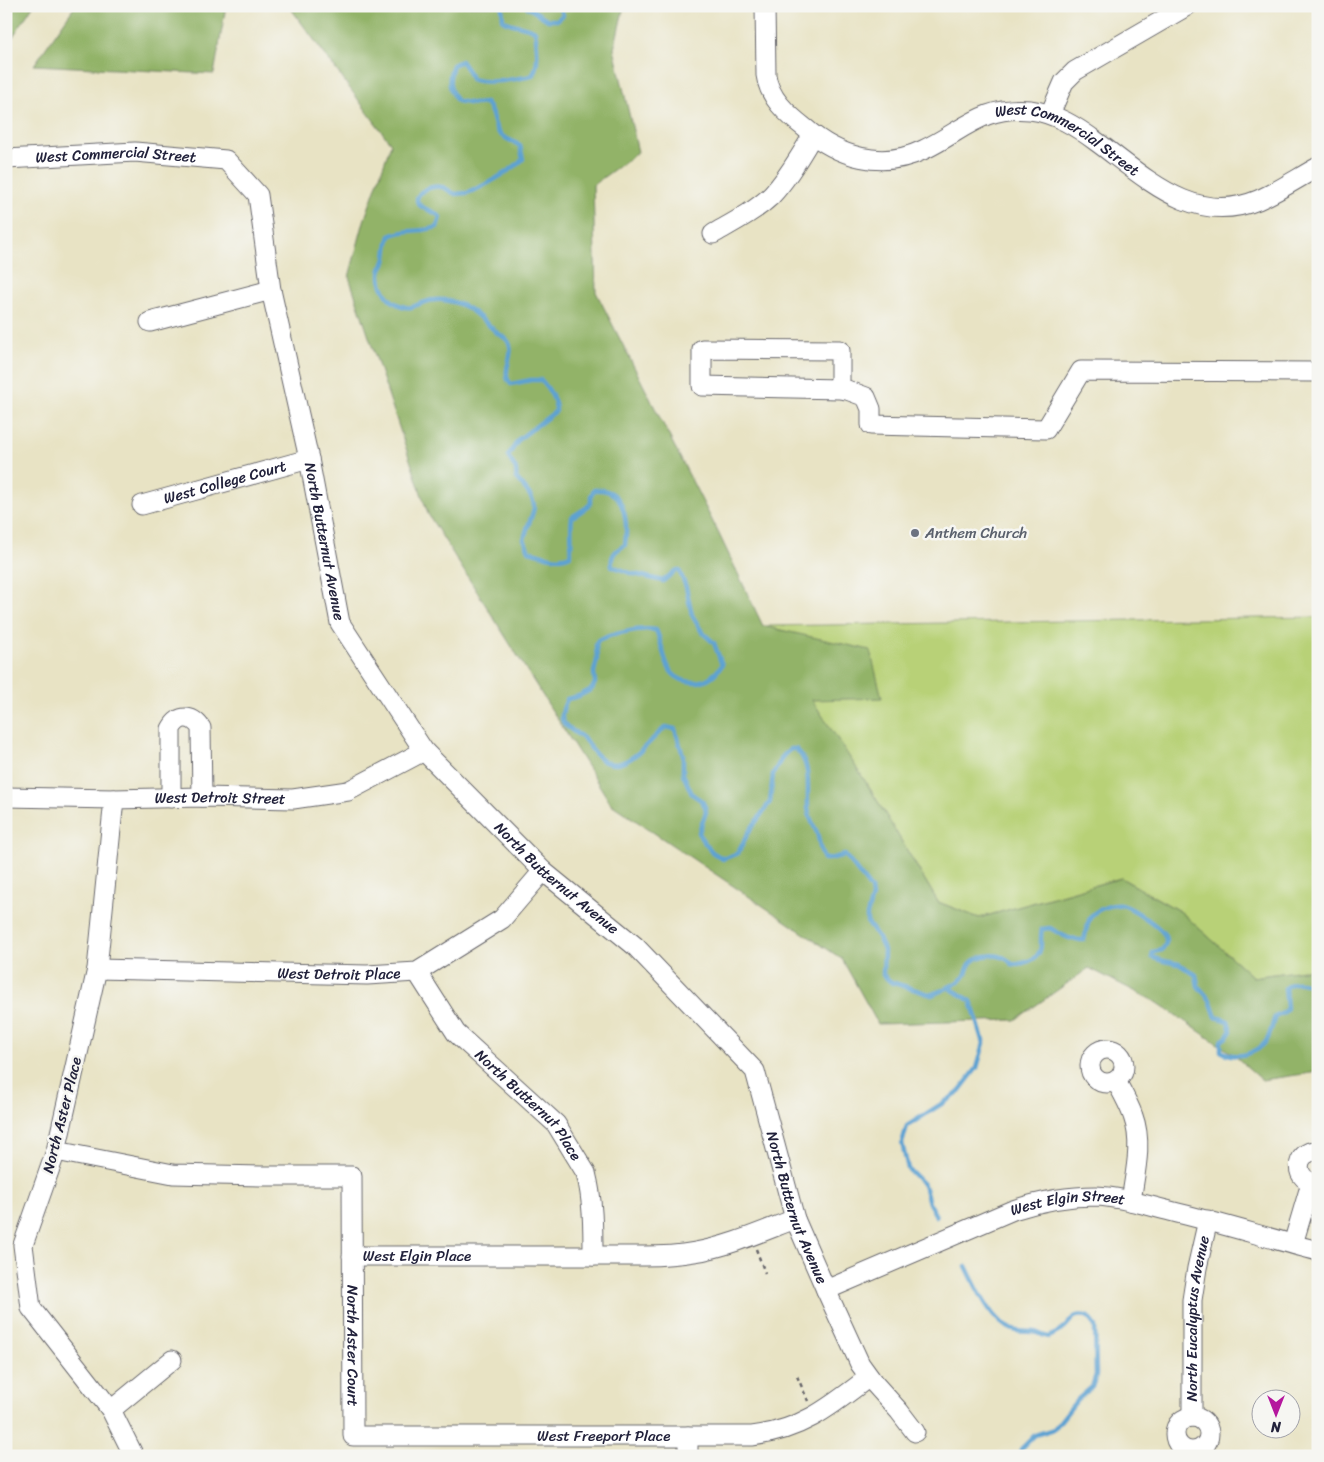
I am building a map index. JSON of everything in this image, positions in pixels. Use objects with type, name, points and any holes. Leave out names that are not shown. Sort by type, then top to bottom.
[{"type":"street","name":"West Commercial Street","points":[[766,6],[765,49],[767,86],[772,96],[791,117],[813,135],[850,156],[885,161],[898,159],[924,150],[977,118],[994,112],[1030,110],[1050,114],[1080,129],[1169,194],[1204,207],[1230,206],[1257,201],[1318,167]]},
{"type":"street","points":[[1050,114],[1064,82],[1075,71],[1188,6]]},
{"type":"street","points":[[713,234],[755,210],[771,196],[785,179],[813,135]]},
{"type":"street","name":"West Commercial Street","points":[[6,160],[135,152],[226,160]]},
{"type":"street","name":"North Butternut Avenue","points":[[226,160],[258,195],[271,290],[309,459],[340,623],[424,751],[543,871],[635,946],[755,1071],[796,1219],[826,1290],[854,1352],[869,1377],[915,1432]]},
{"type":"street","points":[[150,322],[271,290]]},
{"type":"street","points":[[840,390],[840,350],[702,349],[702,386],[857,392],[866,397],[871,409],[871,426],[1046,429],[1081,371],[1318,372]]},
{"type":"street","name":"West College Court","points":[[142,505],[309,459]]},
{"type":"street","points":[[172,798],[171,729],[178,719],[188,718],[196,720],[201,728],[202,797]]},
{"type":"street","name":"West Detroit Street","points":[[6,797],[293,799],[348,791],[424,751]]},
{"type":"street","name":"North Aster Place","points":[[114,799],[97,969],[56,1151],[23,1245],[31,1308],[111,1410],[134,1456]]},
{"type":"street","name":"West Detroit Place","points":[[97,969],[368,975],[417,972],[502,919],[543,871]]},
{"type":"street","name":"North Butternut Place","points":[[417,972],[456,1033],[556,1124],[586,1173],[592,1206],[592,1256]]},
{"type":"street","points":[[1116,1081],[1134,1117],[1137,1134],[1138,1156],[1131,1201]]},
{"type":"street","name":"West Elgin Place","points":[[56,1151],[173,1174],[352,1176],[352,1256],[644,1256],[695,1252],[725,1245],[796,1219]]},
{"type":"street","points":[[1293,1244],[1314,1183],[1304,1179],[1301,1175],[1299,1164],[1304,1155],[1309,1152],[1318,1151]]},
{"type":"street","name":"West Elgin Street","points":[[826,1290],[1013,1210],[1041,1201],[1069,1197],[1098,1196],[1131,1201],[1208,1220],[1318,1251]]},
{"type":"street","name":"North Eucalyptus Avenue","points":[[1192,1417],[1192,1300],[1208,1220]]},
{"type":"street","name":"North Aster Court","points":[[352,1256],[353,1436]]},
{"type":"street","points":[[111,1410],[172,1360]]},
{"type":"street","name":"West Freeport Place","points":[[353,1436],[741,1437],[761,1435],[787,1429],[816,1416],[869,1377]]},
{"type":"street","points":[[688,1436],[688,1456]]},
{"type":"path","points":[[752,1236],[765,1273]]},
{"type":"path","points":[[797,1376],[816,1416]]},
{"type":"green space","points":[[6,6],[33,6],[6,47]]},
{"type":"green space","points":[[75,6],[226,6],[214,74],[34,65]]},
{"type":"green space","points":[[289,6],[624,6],[614,49],[638,152],[593,185],[596,292],[718,532],[763,626],[870,650],[882,698],[812,700],[869,787],[938,902],[979,918],[1121,878],[1181,912],[1253,977],[1318,968],[1318,1072],[1262,1080],[1234,1055],[1158,1003],[1089,968],[1015,1020],[878,1024],[842,959],[611,804],[428,514],[349,277],[364,221],[391,144]]},
{"type":"green space","points":[[1318,617],[1318,968],[1253,977],[1181,912],[1121,878],[979,918],[938,902],[869,787],[763,626]]},
{"type":"waterway","points":[[502,6],[503,20],[535,31],[537,60],[532,76],[502,81],[478,81],[471,79],[461,61],[453,65],[450,84],[457,101],[475,104],[486,103],[499,133],[520,146],[523,159],[496,178],[467,193],[456,194],[439,187],[428,188],[422,191],[418,196],[418,203],[420,206],[438,214],[440,217],[437,227],[401,232],[390,236],[386,260],[380,274],[381,284],[389,298],[402,306],[412,307],[428,301],[443,300],[468,308],[509,343],[510,355],[507,373],[511,384],[541,380],[552,394],[556,411],[519,439],[508,456],[515,469],[516,478],[525,488],[533,502],[533,512],[524,539],[529,551],[555,558],[570,555],[572,517],[591,503],[591,496],[594,490],[613,494],[623,508],[626,536],[625,545],[616,551],[613,556],[612,566],[630,573],[663,581],[679,570],[686,587],[692,615],[702,632],[714,643],[722,665],[708,679],[697,682],[686,681],[677,678],[672,672],[656,630],[635,630],[598,640],[594,672],[595,683],[592,689],[579,696],[567,699],[562,716],[565,725],[584,739],[602,760],[615,764],[624,762],[637,754],[666,727],[675,729],[683,755],[683,774],[692,794],[702,801],[705,807],[706,812],[699,832],[701,838],[712,852],[723,859],[738,853],[748,833],[770,802],[773,774],[783,756],[790,749],[796,749],[807,769],[810,818],[817,833],[824,859],[845,855],[871,889],[872,897],[867,922],[878,937],[884,950],[883,975],[891,982],[932,995],[961,980],[970,964],[979,958],[991,955],[1003,957],[1012,964],[1020,964],[1033,959],[1039,954],[1042,929],[1050,928],[1070,938],[1084,940],[1092,915],[1109,906],[1121,905],[1138,913],[1163,932],[1166,938],[1165,945],[1162,950],[1153,952],[1152,957],[1179,964],[1196,975],[1198,986],[1210,1000],[1216,1017],[1228,1021],[1231,1031],[1221,1041],[1221,1051],[1227,1054],[1246,1054],[1263,1045],[1267,1040],[1275,1017],[1283,1013],[1287,1008],[1285,988],[1289,985],[1301,983],[1318,989]]},
{"type":"waterway","points":[[526,6],[548,20],[557,20],[563,15],[560,6]]},
{"type":"waterway","points":[[936,1216],[929,1203],[924,1185],[908,1169],[902,1143],[907,1126],[957,1094],[977,1068],[984,1043],[971,1001],[948,987]]},
{"type":"waterway","points":[[966,1266],[990,1310],[1003,1325],[1011,1329],[1034,1332],[1049,1337],[1059,1332],[1074,1317],[1081,1315],[1087,1316],[1095,1326],[1096,1375],[1092,1387],[1077,1400],[1054,1429],[1035,1435],[1021,1449],[1019,1456]]},
{"type":"place","name":"Anthem Church","points":[[915,533]]}]
